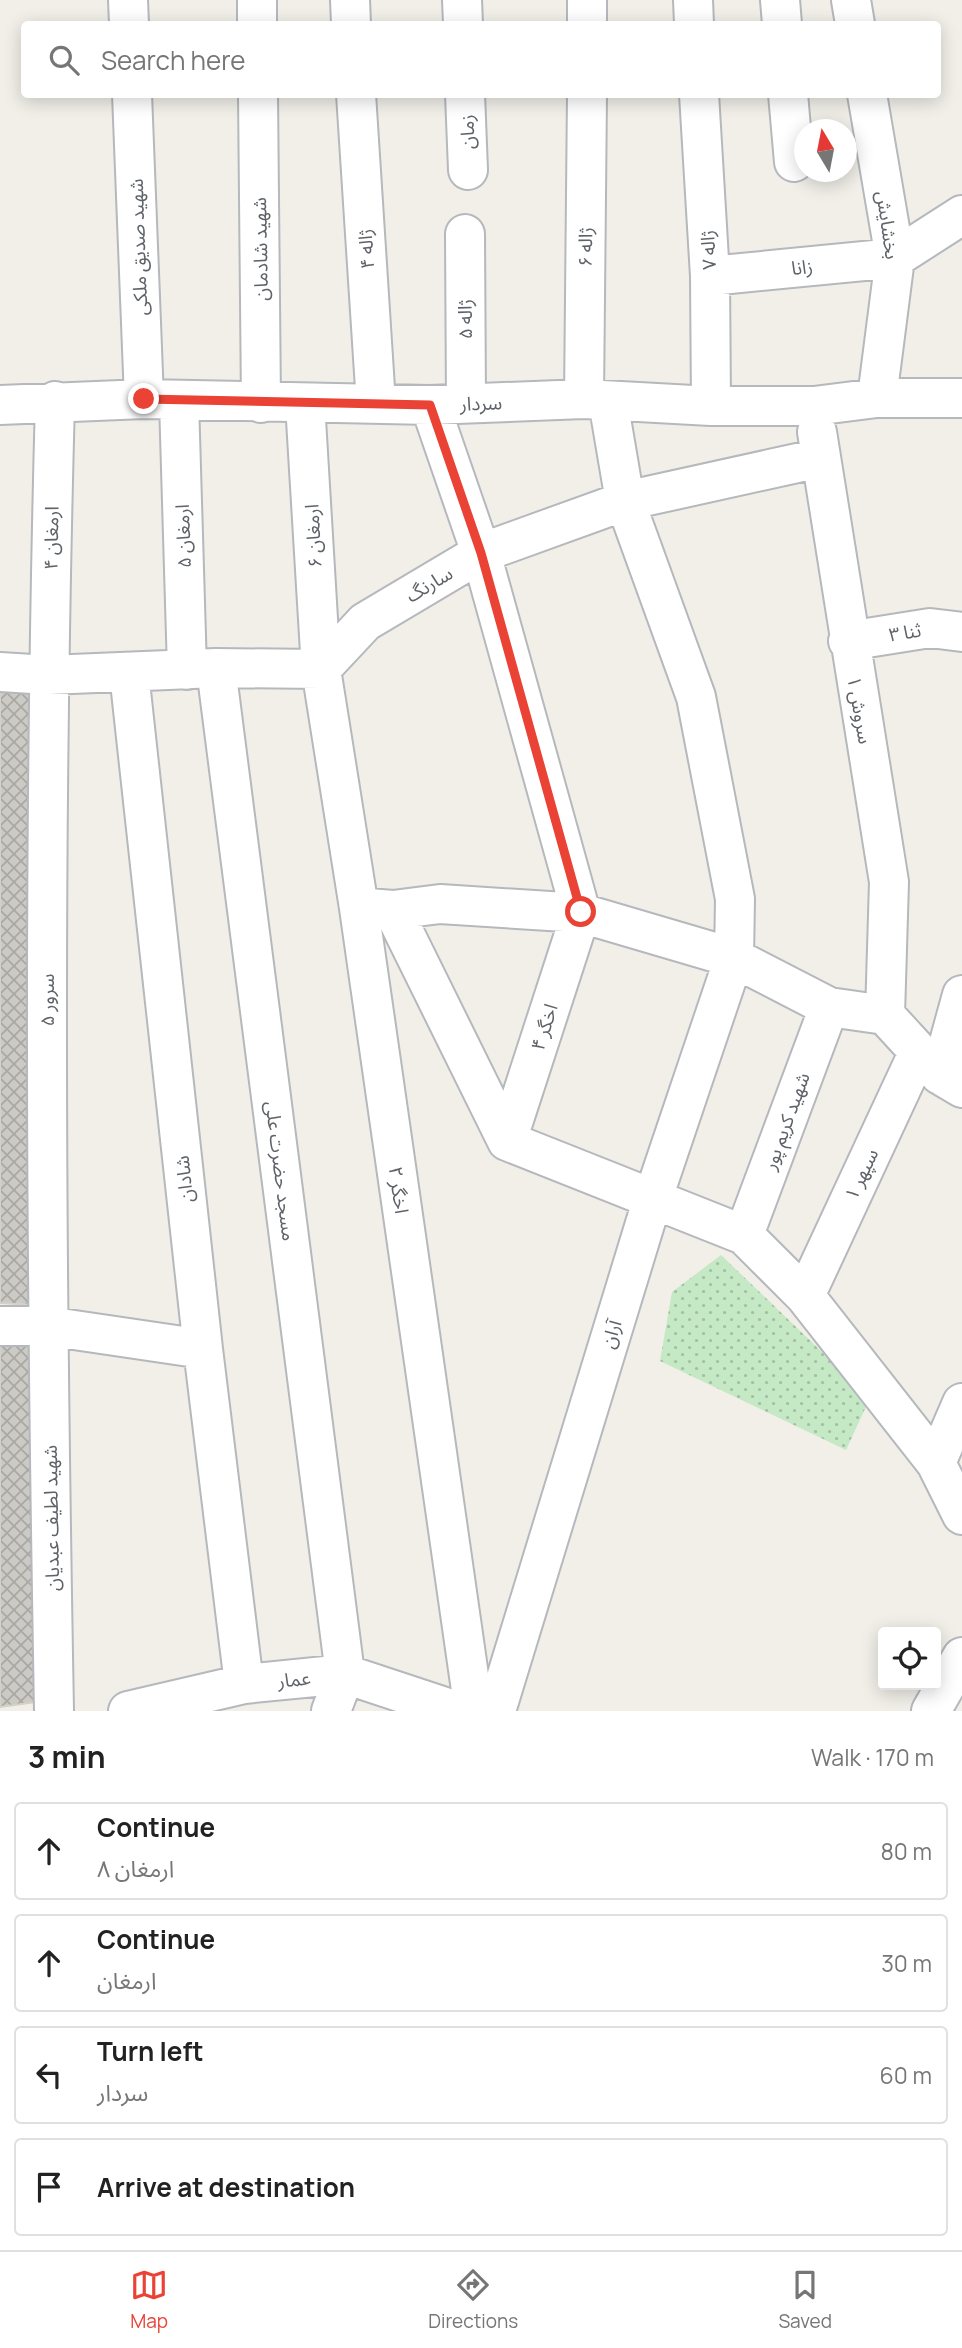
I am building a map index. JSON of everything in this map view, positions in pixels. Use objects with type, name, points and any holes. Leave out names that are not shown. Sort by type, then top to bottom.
[{"type":"street","points":[[128,0],[129,21]]},
{"type":"street","points":[[257,0],[257,21]]},
{"type":"street","points":[[350,0],[351,21]]},
{"type":"street","points":[[463,0],[463,21]]},
{"type":"street","points":[[587,0],[587,21]]},
{"type":"street","points":[[693,0],[694,21]]},
{"type":"street","points":[[780,0],[782,21]]},
{"type":"street","points":[[851,0],[854,21]]},
{"type":"street","name":"شهید صدیق ملکی","points":[[132,98],[161,400]]},
{"type":"street","name":"شهید شادمان","points":[[258,98],[261,403]]},
{"type":"street","name":"ژاله ۴","points":[[356,98],[376,404]]},
{"type":"street","name":"زمان","points":[[465,98],[468,170]]},
{"type":"street","name":"ژاله ۶","points":[[587,98],[596,400],[625,501]]},
{"type":"street","name":"ژاله ۷","points":[[699,98],[710,276],[711,406]]},
{"type":"street","points":[[788,98],[794,162]]},
{"type":"street","name":"بخشایش","points":[[868,98],[895,258],[877,398]]},
{"type":"street","points":[[895,258],[962,215]]},
{"type":"street","name":"ژاله ۵","points":[[465,234],[448,404],[481,553],[581,912]]},
{"type":"street","name":"زانا","points":[[710,276],[895,258]]},
{"type":"street","name":"سردار","points":[[0,405],[55,401],[161,400],[448,404],[596,400],[711,406],[814,406],[877,398],[962,398]]},
{"type":"street","name":"ارمغان ۵","points":[[161,400],[202,669]]},
{"type":"street","name":"ارمغان ۴","points":[[48,675],[55,401]]},
{"type":"street","name":"ارمغان ۶","points":[[305,403],[321,669]]},
{"type":"street","name":"سروش ۱","points":[[814,406],[848,641],[889,882],[885,1015]]},
{"type":"street","name":"سارنگ","points":[[321,669],[365,622],[481,553],[625,501],[820,458]]},
{"type":"street","name":"آران","points":[[496,1711],[652,1201],[734,958],[735,899],[696,696],[625,501]]},
{"type":"street","name":"ثنا ۳","points":[[848,641],[930,628],[962,632]]},
{"type":"street","points":[[0,672],[48,675],[202,669],[321,669]]},
{"type":"street","name":"مسجد حضرت علی","points":[[202,669],[345,1674]]},
{"type":"street","name":"اخگر ۲","points":[[321,669],[376,909],[474,1711]]},
{"type":"street","name":"شادان","points":[[129,673],[203,1349],[244,1684]]},
{"type":"street","name":"سرور ۵","points":[[47,1325],[48,675]]},
{"type":"street","points":[[940,1072],[885,1015],[829,1007],[734,958],[581,912],[440,904],[376,909],[507,1141],[652,1201],[744,1235],[805,1296],[949,1455]]},
{"type":"street","name":"اخگر ۴","points":[[507,1141],[581,912]]},
{"type":"street","name":"سپهر ۱","points":[[805,1296],[940,1072],[962,995]]},
{"type":"street","name":"شهید کریم پور","points":[[744,1235],[829,1007]]},
{"type":"street","points":[[0,1326],[47,1325],[203,1349]]},
{"type":"street","name":"شهید لطیف عبدیان","points":[[47,1325],[54,1711]]},
{"type":"street","points":[[962,1403],[949,1455],[962,1516]]},
{"type":"street","points":[[931,1711],[962,1657]]},
{"type":"street","points":[[331,1711],[345,1674]]},
{"type":"street","name":"عمار","points":[[153,1709],[244,1684],[345,1674],[457,1711]]},
{"type":"green space","points":[[721,1255],[870,1398],[846,1450],[660,1361],[672,1292]]},
{"type":"building","points":[[0,684],[34,685],[33,1305],[0,1303]]},
{"type":"building","points":[[39,1337],[44,1701],[0,1707],[0,1338]]},
{"type":"route","points":[[144,399],[430,405],[481,553],[581,912]]}]
